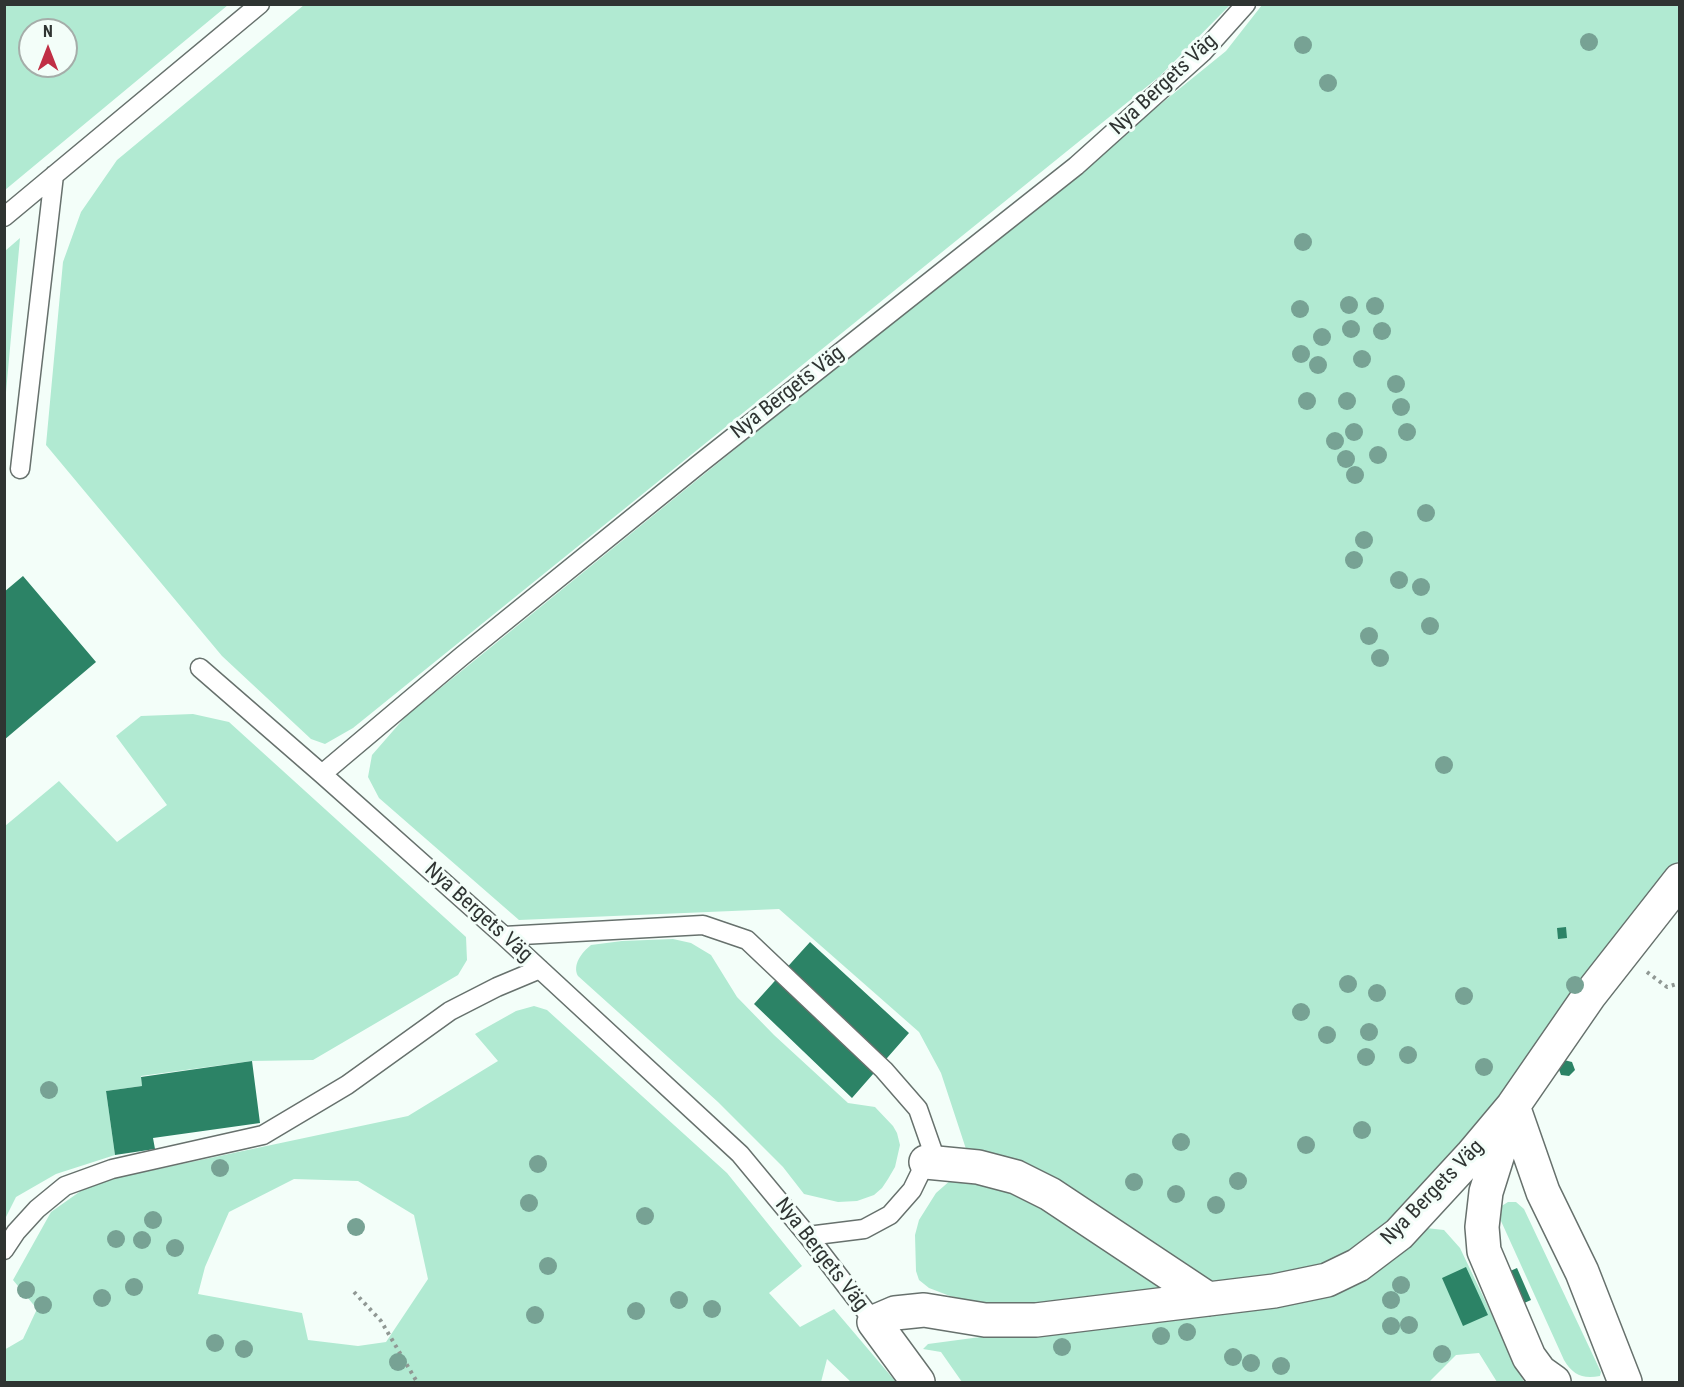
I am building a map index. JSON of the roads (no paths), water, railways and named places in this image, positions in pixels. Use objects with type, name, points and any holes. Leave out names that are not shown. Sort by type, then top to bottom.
[{"type":"street","name":"Nya Bergets Väg","points":[[874,1323],[895,1312],[924,1310],[985,1320],[1036,1320],[1274,1291],[1327,1280],[1358,1265],[1399,1234],[1471,1156],[1513,1106],[1589,996],[1680,880]]},
{"type":"street","points":[[1513,1106],[1486,1192],[1482,1227],[1484,1251],[1529,1357],[1540,1372],[1554,1383]]},
{"type":"street","points":[[1513,1106],[1543,1192],[1582,1272],[1625,1383]]},
{"type":"street","points":[[926,1162],[978,1167],[1016,1177],[1050,1194],[1208,1299]]},
{"type":"street","points":[[874,1323],[918,1383]]},
{"type":"lane","points":[[4,217],[260,4]]},
{"type":"lane","name":"Nya Bergets Väg","points":[[322,774],[462,656],[680,480],[1076,166],[1203,52],[1246,4]]},
{"type":"lane","points":[[20,469],[54,175]]},
{"type":"lane","name":"Nya Bergets Väg","points":[[200,668],[504,936],[740,1154],[808,1236],[874,1323]]},
{"type":"lane","points":[[504,936],[704,925],[747,940],[884,1070],[918,1109],[932,1149],[912,1190],[890,1215],[864,1229],[808,1236]]},
{"type":"lane","points":[[4,1250],[16,1232],[37,1209],[66,1186],[112,1169],[263,1135],[347,1085],[450,1011],[496,987],[540,969]]}]
